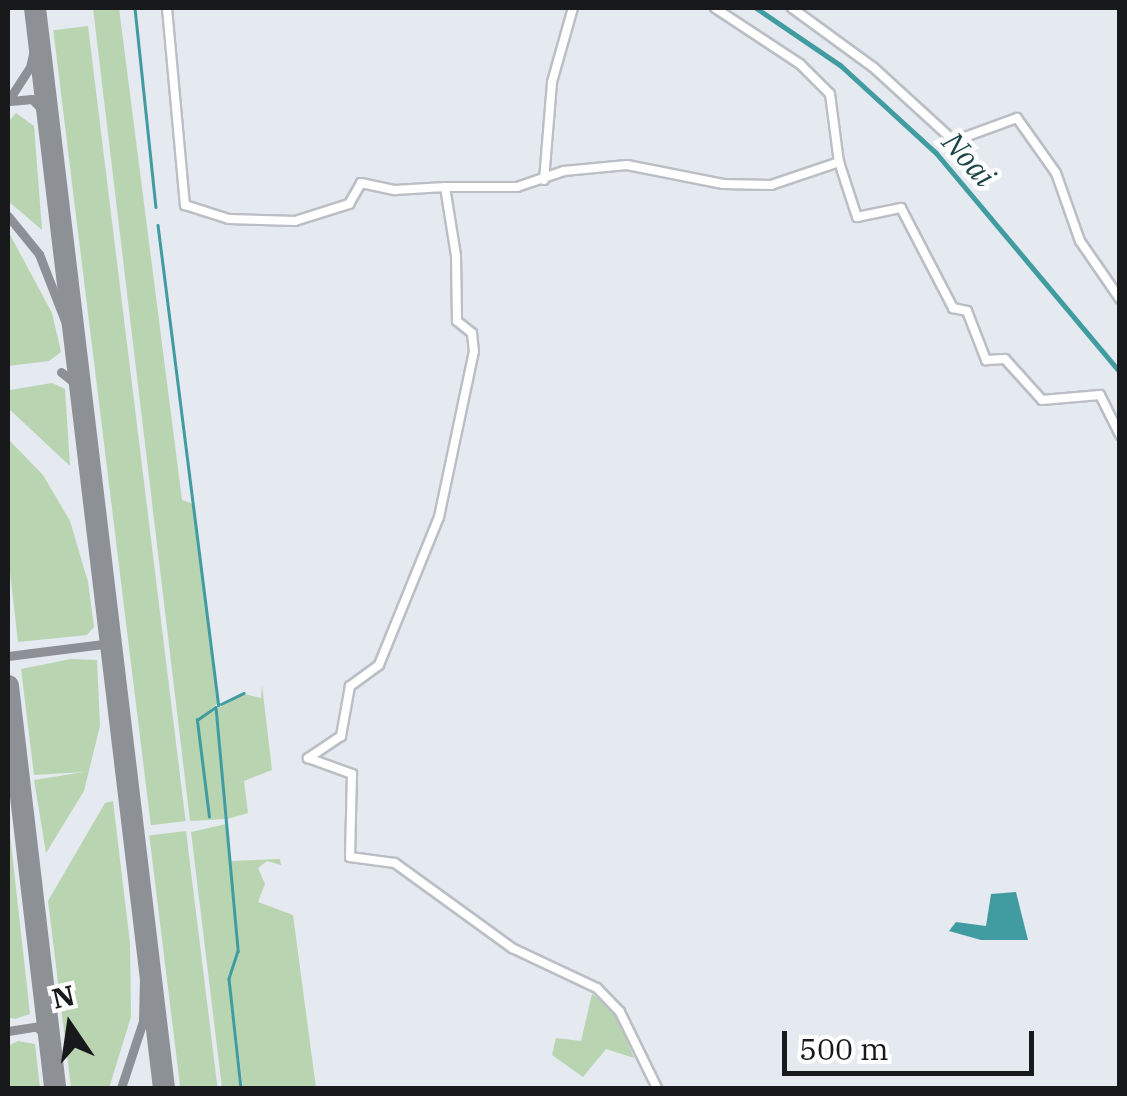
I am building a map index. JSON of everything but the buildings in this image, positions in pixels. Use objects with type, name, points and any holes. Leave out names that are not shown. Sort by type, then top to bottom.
[{"type":"street","points":[[167,8],[185,204],[229,219],[295,221],[345,206],[360,184],[395,190],[517,187],[626,165],[723,184],[771,185],[839,162]]},
{"type":"street","points":[[544,180],[552,82],[574,8]]},
{"type":"street","points":[[715,8],[800,64],[830,94],[839,162],[858,216],[901,208],[953,308],[967,311],[986,360],[1006,359],[1042,400],[1100,395],[1120,434]]},
{"type":"street","points":[[792,8],[873,66],[954,141],[1017,118],[1056,173],[1080,241],[1120,300]]},
{"type":"street","points":[[444,187],[456,256],[457,321],[472,332],[474,350],[440,517],[378,665],[350,686],[340,736],[308,758],[352,774],[350,857],[395,863],[512,948],[597,988],[620,1012],[658,1088]]},
{"type":"green space","points":[[93,8],[119,8],[182,500],[193,504],[218,703],[205,714],[215,709],[225,819],[190,821]]},
{"type":"green space","points":[[88,26],[186,821],[151,825],[53,30]]},
{"type":"green space","points":[[16,113],[34,126],[42,230],[8,201],[8,122]]},
{"type":"green space","points":[[8,231],[52,313],[61,352],[49,361],[8,366]]},
{"type":"green space","points":[[52,383],[65,389],[70,466],[8,408],[10,390]]},
{"type":"green space","points":[[8,439],[43,475],[70,521],[88,582],[94,627],[87,635],[18,642],[8,555]]},
{"type":"green space","points":[[71,659],[97,660],[100,726],[84,791],[46,853],[34,780],[84,772],[34,775],[21,669]]},
{"type":"green space","points":[[262,685],[272,770],[244,781],[248,813],[227,819],[217,709],[244,694],[261,698]]},
{"type":"green space","points":[[113,801],[130,943],[131,1017],[109,1088],[71,1088],[48,901],[105,803]]},
{"type":"green space","points":[[8,816],[30,1014],[15,1019],[8,1017]]},
{"type":"green space","points":[[226,824],[237,954],[228,983],[240,1088],[222,1088],[191,832]]},
{"type":"green space","points":[[186,831],[218,1088],[180,1088],[149,836]]},
{"type":"green space","points":[[280,859],[281,865],[267,861],[258,868],[265,884],[258,902],[293,915],[316,1088],[243,1088],[230,980],[239,953],[231,861]]},
{"type":"green space","points":[[592,994],[614,1010],[634,1058],[606,1049],[583,1077],[552,1055],[556,1038],[581,1041]]},
{"type":"green space","points":[[18,1041],[35,1044],[40,1088],[8,1088],[8,1046]]},
{"type":"water","points":[[1016,892],[1028,940],[981,940],[949,931],[956,922],[986,926],[991,894]]},
{"type":"waterway","points":[[135,8],[156,207]]},
{"type":"waterway","name":"Noai","points":[[756,8],[840,65],[936,153],[1120,372]]},
{"type":"waterway","points":[[158,225],[219,705]]},
{"type":"waterway","points":[[221,704],[244,693]]},
{"type":"waterway","points":[[216,707],[238,951],[229,979],[241,1088]]},
{"type":"waterway","points":[[209,817],[197,720],[214,708]]},
{"type":"taxiway","points":[[8,101],[30,67],[38,33]]},
{"type":"taxiway","points":[[10,101],[32,99],[48,116]]},
{"type":"taxiway","points":[[8,216],[39,254],[76,349]]},
{"type":"taxiway","points":[[61,372],[81,388]]},
{"type":"taxiway","points":[[8,656],[103,644],[110,636]]},
{"type":"taxiway","points":[[121,1088],[143,1021],[145,930]]},
{"type":"taxiway","points":[[8,1031],[41,1026],[47,1015]]},
{"type":"taxiway","points":[[38,1028],[49,1038]]},
{"type":"runway","points":[[35,8],[164,1088]]},
{"type":"runway","points":[[8,686],[55,1088]]}]
